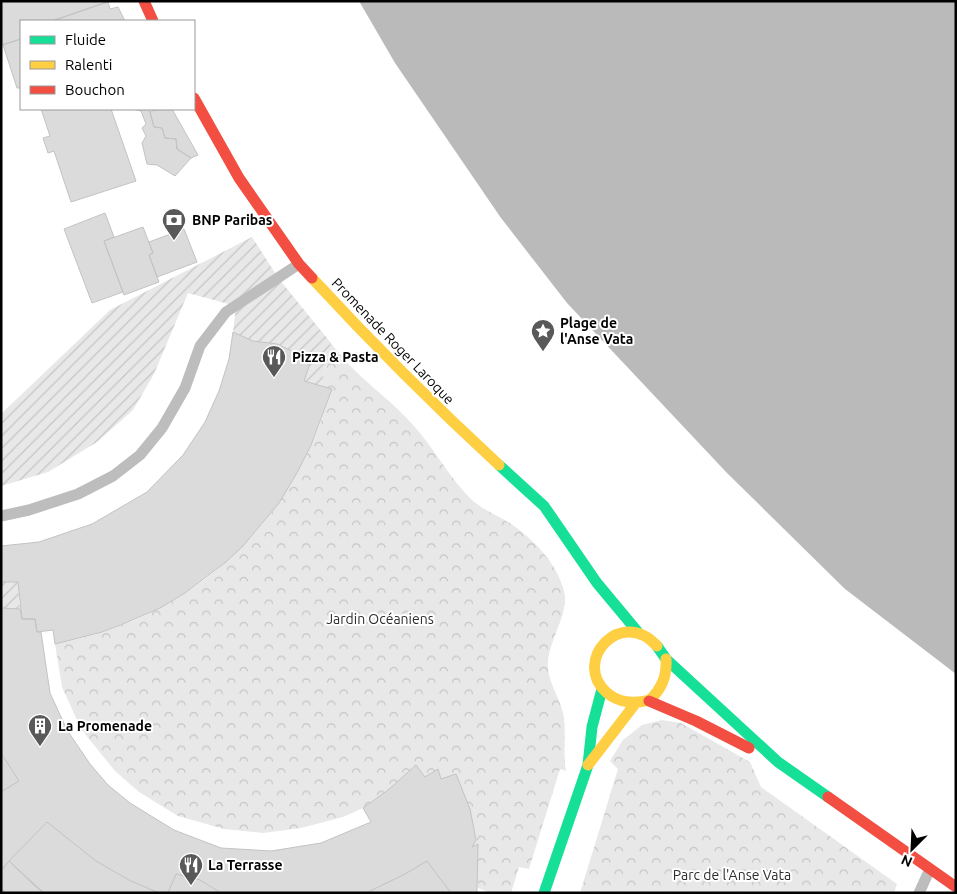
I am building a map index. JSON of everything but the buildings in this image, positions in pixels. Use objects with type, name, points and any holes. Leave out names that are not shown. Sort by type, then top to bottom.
[{"type":"main road","points":[[144,1],[153,20]]},
{"type":"main road","name":"Promenade Roger Laroque","points":[[195,100],[239,178],[299,264],[374,345],[436,407],[544,506],[597,583],[638,631]]},
{"type":"main road","name":"Promenade Roger Laroque","points":[[597,583],[600,602]]},
{"type":"main road","points":[[778,762],[696,720],[649,701],[635,704],[623,703],[611,698],[602,689],[597,680],[595,670],[596,660],[605,637],[624,632],[638,631],[648,636],[660,647],[666,659],[778,762],[956,886]]},
{"type":"main road","points":[[649,701],[664,683],[667,671],[666,659]]},
{"type":"main road","points":[[588,765],[588,748],[592,720],[602,689]]},
{"type":"main road","points":[[544,893],[588,765],[635,704]]},
{"type":"lane","points":[[1,516],[30,510],[78,494],[113,476],[140,455],[162,428],[185,388],[200,346],[226,312],[299,264]]},
{"type":"lane","points":[[919,893],[930,869]]},
{"type":"green space","points":[[252,237],[279,279],[331,343],[320,387],[304,381],[311,360],[277,344],[253,341],[233,332],[236,306],[188,293],[154,374],[133,410],[97,442],[48,472],[1,486],[1,414],[110,310]]},
{"type":"green space","name":"Jardin Océaniens","points":[[331,343],[350,366],[414,426],[472,500],[528,537],[544,553],[561,581],[565,600],[564,610],[550,648],[548,668],[563,712],[566,771],[560,769],[529,869],[519,867],[511,893],[491,893],[478,888],[478,844],[472,847],[476,840],[470,812],[456,774],[441,779],[438,769],[425,777],[416,765],[388,790],[363,808],[343,817],[301,828],[263,833],[224,829],[178,816],[139,792],[115,771],[81,729],[62,687],[55,644],[103,632],[137,619],[170,603],[226,561],[251,536],[273,509],[293,479],[322,419],[331,390],[320,387]]},
{"type":"green space","points":[[1,582],[18,582],[20,609],[1,608]]},
{"type":"green space","name":"Parc de l'Anse Vata","points":[[662,720],[681,723],[750,762],[761,787],[897,884],[894,893],[580,893],[618,769],[610,761],[623,740],[642,725]]},
{"type":"shaded area","points":[[359,1],[956,1],[956,674],[845,589],[727,473],[567,303],[501,218],[395,63]]},
{"type":"traffic: fast","points":[[499,465],[544,506],[597,583],[637,631]]},
{"type":"traffic: fast","points":[[657,646],[666,659],[778,762],[828,797]]},
{"type":"traffic: fast","points":[[544,893],[588,765],[592,727],[602,689]]},
{"type":"traffic: slow","points":[[312,278],[357,326],[499,465]]},
{"type":"traffic: slow","points":[[657,646],[643,635],[629,632],[616,635],[605,642],[598,653],[595,666],[597,679],[606,692],[621,700],[633,702],[650,700],[658,691],[663,681],[666,671],[666,659]]},
{"type":"traffic: slow","points":[[588,765],[635,704]]},
{"type":"traffic: jam","points":[[144,1],[153,20]]},
{"type":"traffic: jam","points":[[195,100],[239,178],[299,264],[312,278]]},
{"type":"traffic: jam","points":[[649,701],[696,721],[749,748]]},
{"type":"traffic: jam","points":[[828,797],[956,887]]},
{"type":"place","name":"BNP Paribas","points":[[174,241]]},
{"type":"place","name":"Plage de l'Anse Vata","points":[[543,352]]},
{"type":"place","name":"Pizza & Pasta","points":[[274,378]]},
{"type":"place","name":"La Promenade","points":[[40,747]]},
{"type":"place","name":"La Terrasse","points":[[191,886]]}]
